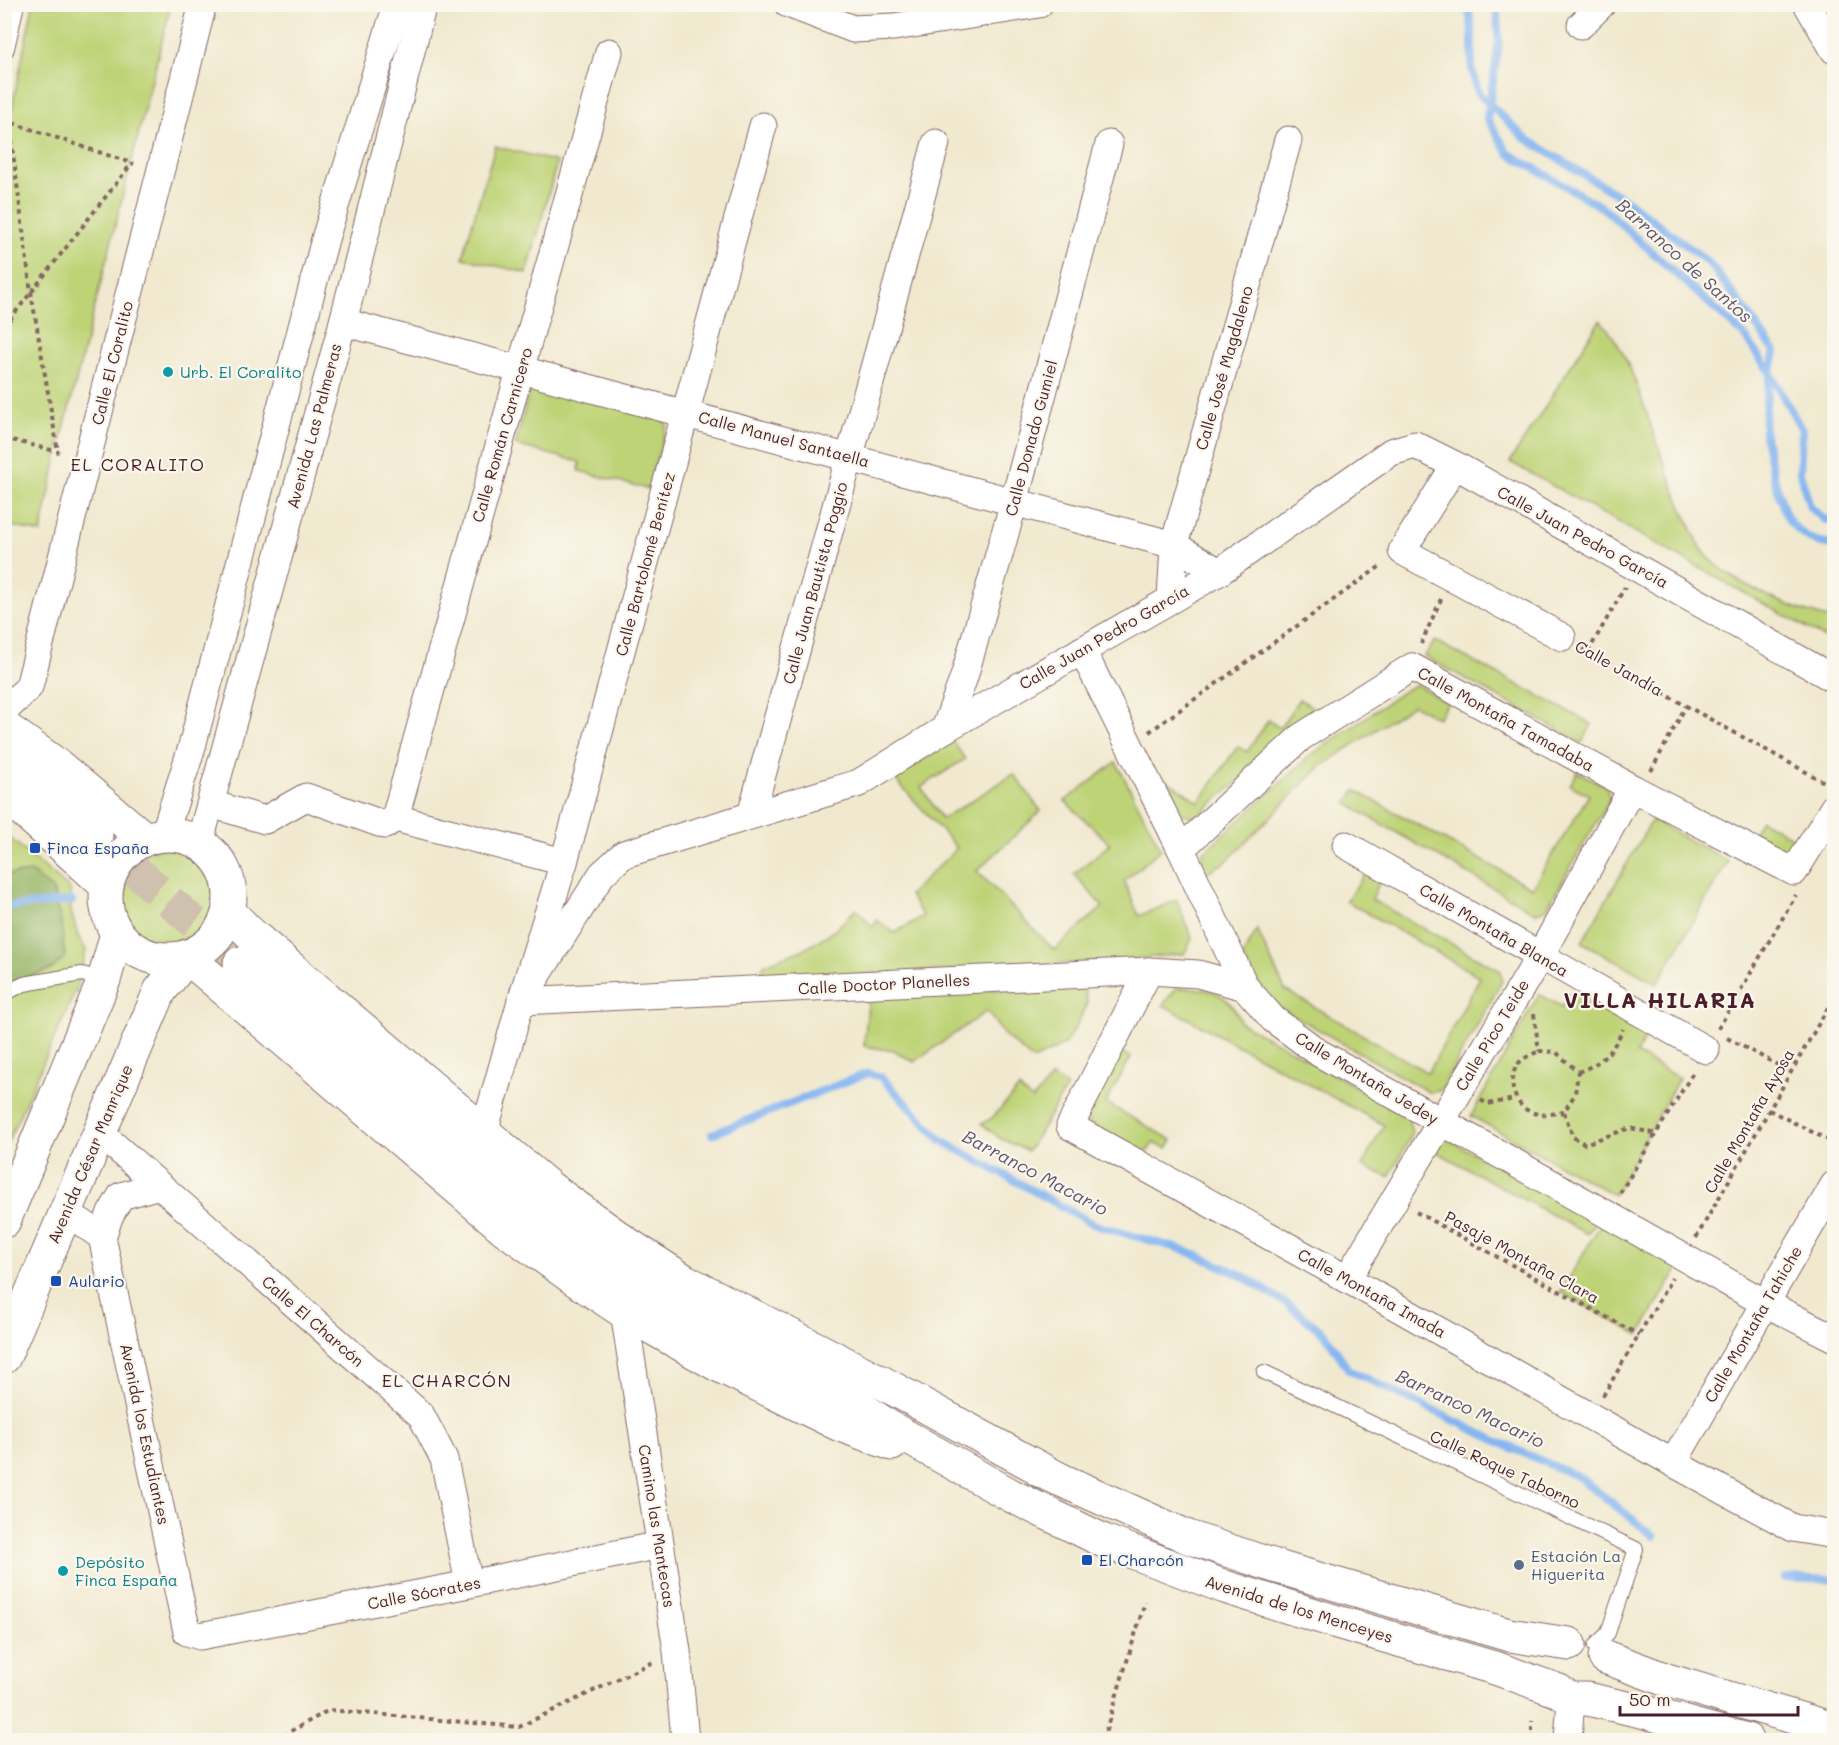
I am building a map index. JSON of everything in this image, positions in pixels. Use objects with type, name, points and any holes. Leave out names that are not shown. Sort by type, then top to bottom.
[{"type":"main road","points":[[4,727],[154,837]]},
{"type":"main road","points":[[5,787],[107,886]]},
{"type":"main road","points":[[5,787],[96,836]]},
{"type":"main road","points":[[154,837],[186,837],[203,846],[214,855],[229,882],[229,912],[223,928],[205,948],[187,957],[167,959],[144,954],[117,933],[107,909],[107,886],[113,869],[127,850],[154,837]]},
{"type":"main road","points":[[229,912],[550,1188],[626,1243],[685,1281],[891,1388],[1059,1479]]},
{"type":"main road","points":[[4,1221],[104,980],[117,933]]},
{"type":"main road","points":[[187,957],[506,1229],[624,1312],[716,1364],[838,1424],[885,1440],[940,1467],[1012,1496]]},
{"type":"main road","name":"Avenida César Manrique","points":[[4,1357],[160,991],[187,957]]},
{"type":"main road","points":[[240,963],[484,1173],[576,1244],[681,1311],[833,1389],[889,1427],[1012,1496]]},
{"type":"main road","points":[[833,1389],[896,1408],[957,1432],[1059,1479]]},
{"type":"main road","name":"Avenida de los Menceyes","points":[[1059,1479],[1188,1537],[1281,1568],[1509,1635],[1590,1649],[1667,1680],[1834,1729]]},
{"type":"main road","name":"Avenida de los Menceyes","points":[[1012,1496],[1104,1540],[1226,1587],[1498,1669],[1572,1696],[1645,1712],[1747,1740]]},
{"type":"main road","points":[[1590,1649],[1609,1673],[1602,1690],[1572,1696],[1551,1673],[1555,1655],[1590,1649]]},
{"type":"street","points":[[4,48],[14,4]]},
{"type":"street","name":"Calle El Coralito","points":[[4,711],[30,687],[203,4]]},
{"type":"street","points":[[154,837],[190,750],[325,239],[397,4]]},
{"type":"street","name":"Avenida Las Palmeras","points":[[203,846],[203,830],[343,322],[423,4]]},
{"type":"street","points":[[788,4],[853,29],[896,16],[1026,6]]},
{"type":"street","points":[[1581,25],[1602,4]]},
{"type":"street","points":[[1807,4],[1834,50]]},
{"type":"street","name":"Calle Román Carnicero","points":[[396,818],[609,51]]},
{"type":"street","name":"Calle Bartolomé Benítez","points":[[521,1001],[564,862],[764,126]]},
{"type":"street","name":"Calle José Magdaleno","points":[[1171,599],[1174,545],[1288,140]]},
{"type":"street","name":"Calle Juan Bautista Poggio","points":[[751,815],[936,143]]},
{"type":"street","name":"Calle Donado Gumiel","points":[[945,729],[964,676],[1014,502],[1109,144]]},
{"type":"street","name":"Calle Manuel Santaella","points":[[343,322],[1174,545],[1219,572]]},
{"type":"street","name":"Calle Juan Pedro García","points":[[484,1132],[521,1001],[602,874],[624,854],[859,783],[945,729],[1219,572],[1391,452],[1415,445],[1455,465],[1834,679]]},
{"type":"street","points":[[1402,550],[1455,465]]},
{"type":"street","name":"Calle Jandía","points":[[1402,550],[1562,637]]},
{"type":"street","name":"Calle Montaña Jedey","points":[[1082,650],[1181,849],[1245,987],[1273,1019],[1319,1053],[1684,1258],[1834,1338]]},
{"type":"street","name":"Calle Montaña Tamadaba","points":[[1181,849],[1301,737],[1412,667],[1636,790],[1794,872],[1834,807]]},
{"type":"street","name":"Calle Pico Teide","points":[[1347,1279],[1540,956],[1636,790]]},
{"type":"street","points":[[211,804],[265,820],[306,797],[385,825],[396,818],[564,862]]},
{"type":"street","name":"Calle Montaña Blanca","points":[[1346,844],[1633,1008],[1716,1043]]},
{"type":"street","name":"Calle Doctor Planelles","points":[[521,1001],[1149,971],[1198,974],[1245,987]]},
{"type":"street","name":"Calle Montaña Imada","points":[[1149,971],[1070,1126],[1793,1528],[1834,1535]]},
{"type":"street","name":"Calle El Charcón","points":[[100,1133],[420,1415],[444,1459],[469,1584]]},
{"type":"street","points":[[63,1217],[81,1222],[102,1237],[110,1215],[121,1196],[159,1185]]},
{"type":"street","name":"Calle Montaña Tahiche","points":[[1673,1463],[1834,1185]]},
{"type":"street","name":"Avenida los Estudiantes","points":[[102,1237],[187,1632]]},
{"type":"street","name":"Camino las Mantecas","points":[[624,1312],[677,1651],[685,1740]]},
{"type":"street","name":"Calle Sócrates","points":[[187,1632],[200,1636],[660,1545]]},
{"type":"street","points":[[1568,1740],[1572,1696]]},
{"type":"lane","points":[[4,994],[24,984],[82,974],[104,980]]},
{"type":"lane","name":"Calle Roque Taborno","points":[[1264,1372],[1636,1549],[1608,1633],[1590,1649]]},
{"type":"path","points":[[58,452],[7,121],[161,171]]},
{"type":"path","points":[[4,327],[132,163]]},
{"type":"path","points":[[4,438],[88,459]]},
{"type":"path","points":[[1130,745],[1402,550]]},
{"type":"path","points":[[1588,651],[1636,567]]},
{"type":"path","points":[[1412,667],[1451,577]]},
{"type":"path","name":"Calle Jandía","points":[[1562,637],[1834,788]]},
{"type":"path","points":[[1636,790],[1686,706]]},
{"type":"path","name":"Calle Montaña Ayosa","points":[[1591,1417],[1834,997]]},
{"type":"path","points":[[1578,1072],[1598,1064],[1613,1049],[1633,1008]]},
{"type":"path","points":[[1716,1043],[1791,1072]]},
{"type":"path","points":[[1539,1051],[1556,1052],[1578,1072],[1575,1094],[1564,1112],[1546,1115],[1528,1111],[1515,1099],[1512,1079],[1520,1061],[1539,1051]]},
{"type":"path","points":[[1769,1110],[1834,1143]]},
{"type":"path","points":[[1564,1112],[1573,1137],[1585,1144],[1630,1128],[1657,1134]]},
{"type":"path","name":"Pasaje Montaña Clara","points":[[1394,1200],[1639,1335]]},
{"type":"path","points":[[1103,1740],[1145,1602]]},
{"type":"path","points":[[275,1740],[328,1710],[519,1726],[677,1651]]},
{"type":"path","points":[[1532,1740],[1533,1721]]},
{"type":"green space","points":[[33,5],[171,5],[58,452],[41,533],[4,524],[5,141]]},
{"type":"green space","points":[[495,146],[557,162],[527,273],[463,258]]},
{"type":"green space","points":[[1600,320],[1615,340],[1627,362],[1676,493],[1704,552],[1724,570],[1753,589],[1786,604],[1834,620],[1834,643],[1510,462]]},
{"type":"green space","points":[[531,385],[664,421],[667,425],[648,489],[579,471],[580,462],[515,445]]},
{"type":"green space","points":[[1435,641],[1592,724],[1582,743],[1424,656]]},
{"type":"green space","points":[[1417,685],[1448,703],[1438,718],[1413,705],[1319,768],[1226,862],[1203,874],[1198,864],[1204,852],[1311,755],[1407,689]]},
{"type":"green space","points":[[1299,699],[1321,712],[1196,817],[1181,812],[1171,803],[1158,775],[1199,802],[1238,746],[1247,752],[1268,720],[1280,728]]},
{"type":"green space","points":[[952,740],[965,759],[921,787],[942,819],[1014,774],[1041,811],[977,871],[1054,950],[1103,907],[1074,874],[1110,844],[1065,801],[1116,762],[1161,849],[1124,881],[1139,916],[1177,900],[1192,939],[1184,954],[1111,961],[755,981],[765,964],[807,948],[835,930],[856,909],[873,927],[877,920],[895,933],[923,916],[909,895],[957,848],[895,779]]},
{"type":"green space","points":[[1577,772],[1606,786],[1610,799],[1547,908],[1536,913],[1347,804],[1355,790],[1532,888],[1589,795],[1570,785]]},
{"type":"green space","points":[[1652,820],[1728,861],[1657,984],[1582,942]]},
{"type":"green space","points":[[1761,820],[1799,841],[1788,858],[1751,837]]},
{"type":"green space","points":[[5,834],[70,889],[71,911],[78,936],[86,950],[76,990],[5,1148]]},
{"type":"green space","points":[[168,848],[187,852],[203,862],[213,878],[217,897],[213,916],[203,932],[187,942],[168,946],[149,942],[133,932],[123,916],[119,897],[123,878],[133,862],[149,852]]},
{"type":"green space","points":[[31,872],[53,890],[61,923],[65,957],[52,969],[5,984],[5,875]]},
{"type":"green space","points":[[1365,874],[1380,880],[1372,900],[1501,971],[1502,981],[1441,1090],[1430,1093],[1282,1009],[1264,992],[1242,957],[1257,930],[1285,990],[1428,1073],[1480,977],[1346,901]]},
{"type":"green space","points":[[1084,987],[1087,1003],[1064,1045],[1033,1060],[1003,1034],[987,1011],[914,1062],[895,1051],[864,1046],[869,994]]},
{"type":"green space","points":[[1176,988],[1198,988],[1216,993],[1230,1003],[1241,1023],[1408,1117],[1412,1134],[1389,1177],[1362,1166],[1384,1125],[1163,1005]]},
{"type":"green space","points":[[1571,992],[1647,1035],[1636,1054],[1679,1078],[1614,1195],[1471,1116],[1539,994],[1562,1007]]},
{"type":"green space","points":[[1119,1052],[1131,1057],[1106,1103],[1172,1140],[1167,1148],[1153,1143],[1145,1155],[1088,1123],[1086,1112]]},
{"type":"green space","points":[[1052,1077],[1067,1087],[1028,1151],[1001,1139],[982,1124],[992,1118],[1019,1088],[1032,1100]]},
{"type":"green space","points":[[1442,1136],[1597,1221],[1587,1234],[1435,1151]]},
{"type":"green space","points":[[1607,1214],[1684,1258],[1639,1335],[1560,1292]]},
{"type":"waterway","points":[[1468,4],[1472,30],[1472,69],[1478,93],[1525,138],[1629,202],[1708,262],[1775,352],[1767,393],[1765,434],[1779,494],[1787,516],[1795,527],[1816,541],[1834,544]]},
{"type":"waterway","name":"Barranco de Santos","points":[[1496,4],[1499,43],[1487,118],[1508,153],[1603,208],[1744,335],[1770,373],[1802,430],[1800,473],[1810,507],[1825,520],[1834,519]]},
{"type":"waterway","points":[[4,907],[72,901]]},
{"type":"waterway","name":"Barranco Macario","points":[[712,1134],[868,1073],[881,1077],[941,1140],[1095,1225],[1187,1251],[1241,1275],[1287,1304],[1325,1334],[1349,1370],[1503,1444],[1579,1477],[1654,1536]]},
{"type":"waterway","points":[[1785,1578],[1834,1580]]},
{"type":"tunnel","points":[[96,836],[240,963]]},
{"type":"place","name":"Urb. El Coralito","points":[[168,372]]},
{"type":"place","name":"Finca España","points":[[35,848]]},
{"type":"place","name":"Aulario","points":[[56,1281]]},
{"type":"place","name":"El Charcón","points":[[1087,1560]]},
{"type":"place","name":"Estación La Higuerita","points":[[1519,1565]]},
{"type":"place","name":"Depósito Finca España","points":[[63,1571]]},
{"type":"district","name":"EL CORALITO","points":[[138,465]]},
{"type":"district","name":"VILLA HILARIA","points":[[1660,1000]]},
{"type":"district","name":"EL CHARCÓN","points":[[447,1381]]}]
